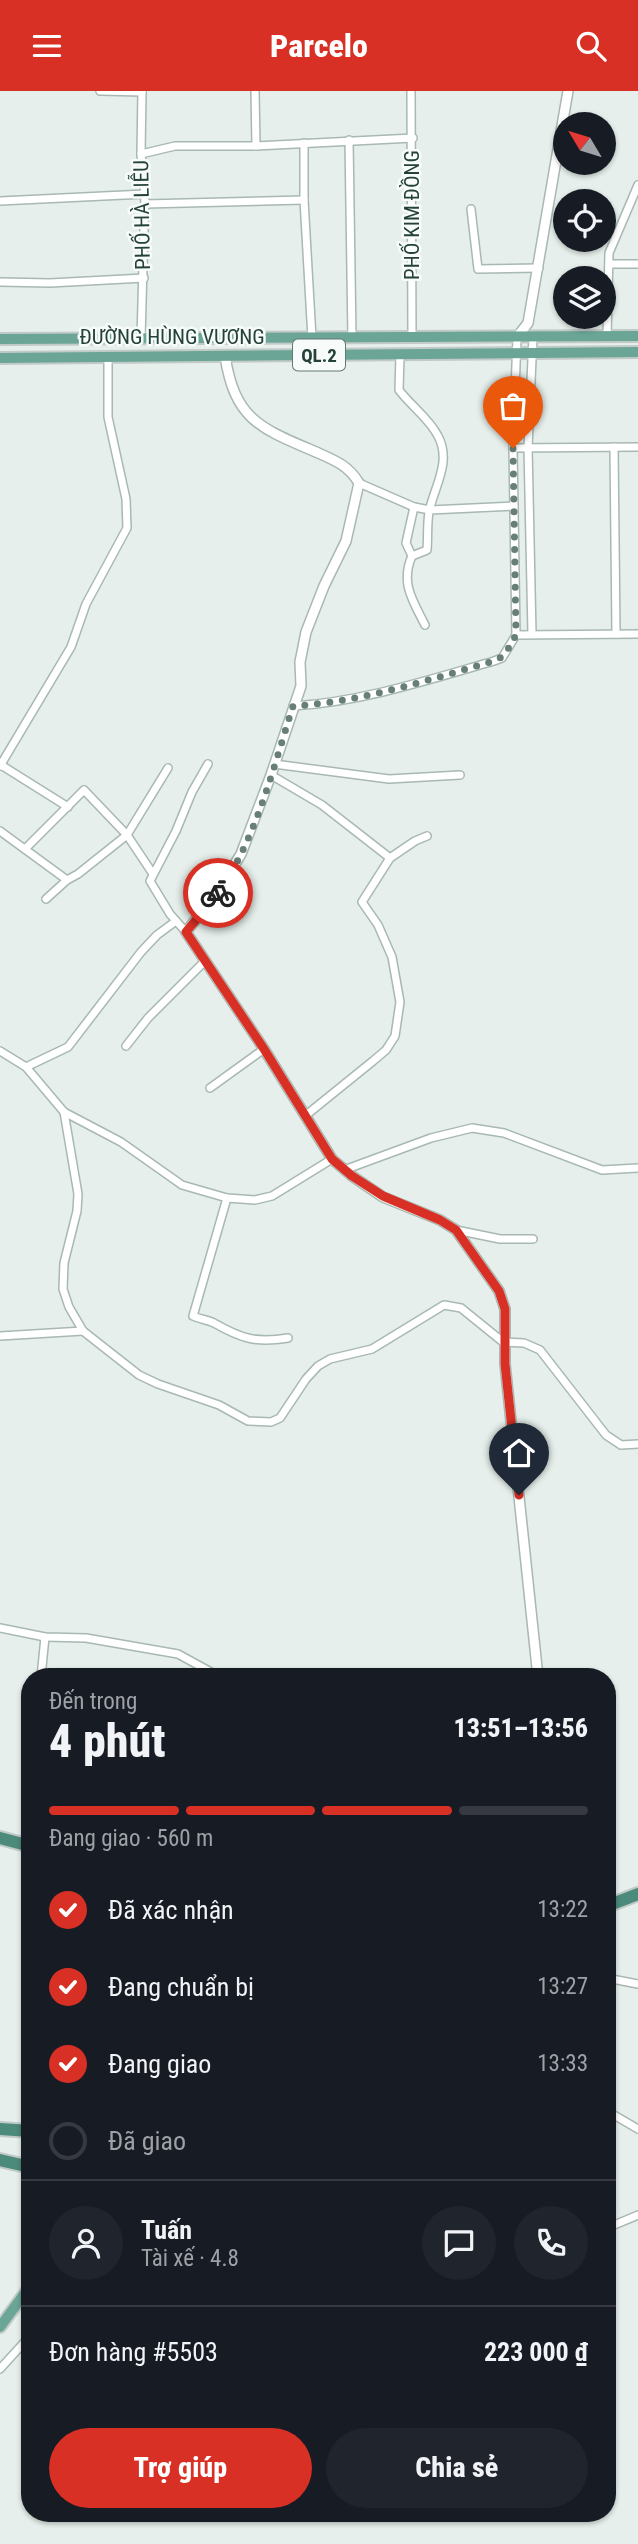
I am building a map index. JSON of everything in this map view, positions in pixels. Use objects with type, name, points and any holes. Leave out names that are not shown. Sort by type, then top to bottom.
[{"type":"highway","points":[[0,1838],[21,1844]]},
{"type":"highway","points":[[616,1903],[638,1894]]},
{"type":"highway","points":[[0,2129],[21,2130]]},
{"type":"highway","points":[[0,2160],[21,2165]]},
{"type":"main road","name":"ĐƯỜNG HÙNG VƯƠNG","points":[[0,339],[638,336]]},
{"type":"main road","points":[[49,339],[49,357]]},
{"type":"main road","name":"ĐƯỜNG HÙNG VƯƠNG","points":[[0,358],[638,352]]},
{"type":"main road","points":[[0,2326],[21,2298]]},
{"type":"street","points":[[100,91],[142,92]]},
{"type":"street","points":[[255,91],[256,146]]},
{"type":"street","name":"PHỐ KIM ĐỒNG","points":[[411,91],[412,338]]},
{"type":"street","points":[[293,706],[386,691],[494,661],[502,658],[516,635],[513,448],[517,337],[528,323],[568,91]]},
{"type":"street","name":"PHỐ HÀ LIỄU","points":[[141,339],[145,204],[141,154],[142,92]]},
{"type":"street","points":[[141,154],[175,146],[256,146],[412,138]]},
{"type":"street","points":[[349,140],[352,338]]},
{"type":"street","points":[[304,143],[304,200],[312,338]]},
{"type":"street","points":[[607,337],[611,243],[638,184]]},
{"type":"street","points":[[0,201],[145,194]]},
{"type":"street","points":[[145,204],[304,200]]},
{"type":"street","points":[[471,209],[478,269],[539,268]]},
{"type":"street","points":[[609,264],[638,264]]},
{"type":"street","points":[[0,282],[50,283],[144,278]]},
{"type":"street","points":[[528,323],[533,337],[528,447],[532,634]]},
{"type":"street","points":[[225,355],[231,387],[246,414],[292,441],[341,462],[359,483],[414,507],[429,510],[514,506]]},
{"type":"street","points":[[400,355],[399,390],[431,424],[443,451],[442,471],[429,510],[427,550],[412,556],[407,567],[407,589],[425,625]]},
{"type":"street","points":[[68,807],[1,763],[71,647],[86,604],[127,529],[126,499],[108,418],[107,356]]},
{"type":"street","points":[[614,447],[616,634]]},
{"type":"street","points":[[513,448],[638,447]]},
{"type":"street","points":[[186,932],[236,865],[271,775],[301,686],[300,662],[311,617],[346,541],[359,483]]},
{"type":"street","points":[[412,556],[406,544],[414,507]]},
{"type":"street","points":[[516,635],[638,634]]},
{"type":"street","points":[[208,764],[153,874],[151,885],[186,932],[264,1049],[332,1159],[383,1196],[440,1220],[456,1230],[500,1240],[533,1238]]},
{"type":"street","points":[[274,764],[389,779],[460,775]]},
{"type":"street","points":[[46,899],[127,835],[168,768]]},
{"type":"street","points":[[271,775],[322,805],[390,858]]},
{"type":"street","points":[[25,849],[84,790],[127,835],[153,874]]},
{"type":"street","points":[[0,831],[67,880]]},
{"type":"street","points":[[305,1116],[386,1050],[395,1036],[400,1002],[392,957],[378,925],[362,902],[390,858],[427,836]]},
{"type":"street","points":[[26,1067],[68,1047],[141,952],[157,935],[176,921]]},
{"type":"street","points":[[125,1046],[148,1018],[205,961]]},
{"type":"street","points":[[210,1088],[264,1049]]},
{"type":"street","points":[[0,1051],[26,1067],[64,1112],[121,1142],[182,1185],[227,1198],[255,1200],[272,1196],[332,1159]]},
{"type":"street","points":[[64,1112],[78,1194],[77,1211],[64,1263],[63,1289],[69,1307],[83,1331],[139,1375],[219,1405],[248,1421],[260,1423],[280,1418],[306,1378],[318,1366],[330,1359],[372,1349],[444,1305],[461,1308],[503,1342],[524,1343],[540,1350],[613,1441],[621,1445],[638,1444]]},
{"type":"street","points":[[344,1170],[431,1138],[472,1128],[504,1133],[601,1170],[638,1167]]},
{"type":"street","points":[[227,1198],[193,1316],[254,1341],[267,1342],[288,1338]]},
{"type":"street","points":[[456,1230],[502,1299],[505,1309],[503,1342],[537,1668]]},
{"type":"street","points":[[0,1336],[83,1331]]},
{"type":"street","points":[[0,1628],[45,1637],[86,1638],[178,1654],[204,1668]]},
{"type":"street","points":[[42,1668],[45,1637]]},
{"type":"street","points":[[616,1980],[638,1984]]},
{"type":"street","points":[[616,2117],[638,2129]]},
{"type":"street","points":[[616,2224],[638,2215]]},
{"type":"street","points":[[0,2369],[21,2346]]},
{"type":"way so far","points":[[218,893],[241,854],[271,775],[293,706],[386,691],[494,661],[507,652],[516,635],[513,448]]},
{"type":"route","points":[[218,893],[186,932],[264,1049],[332,1159],[371,1190],[440,1220],[456,1230],[499,1291],[505,1309],[503,1342],[519,1495]]}]
